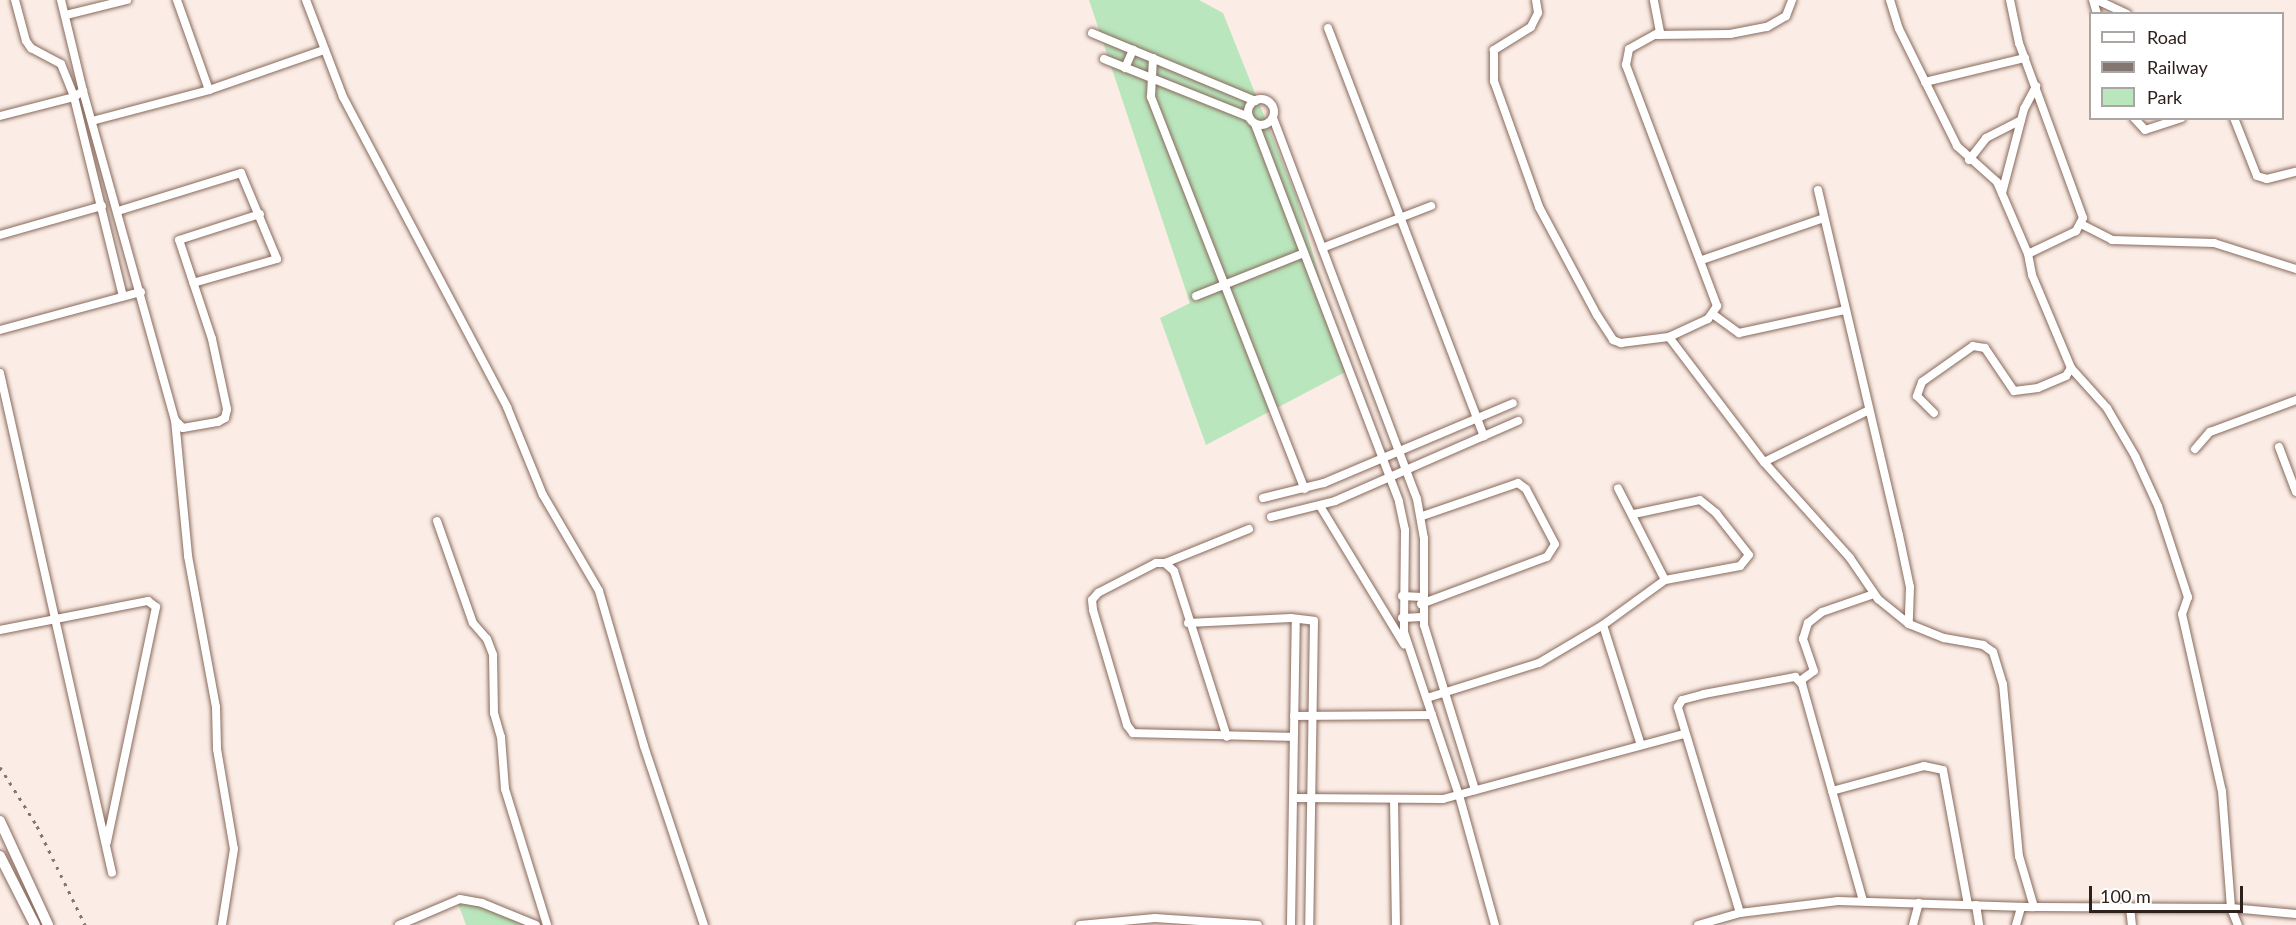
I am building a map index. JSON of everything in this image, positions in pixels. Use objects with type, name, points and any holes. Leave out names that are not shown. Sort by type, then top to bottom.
[{"type":"street","points":[[15,0],[26,41],[31,48],[61,64],[74,97],[123,296]]},
{"type":"street","points":[[62,0],[83,91],[175,420],[188,556],[216,707],[217,748],[234,849],[222,925]]},
{"type":"street","points":[[66,15],[127,0]]},
{"type":"street","points":[[177,0],[209,90]]},
{"type":"street","points":[[306,0],[343,97],[507,407],[543,495],[599,591],[644,746],[704,925]]},
{"type":"street","points":[[1536,0],[1538,13],[1531,27],[1498,44],[1491,57],[1494,81],[1527,180],[1575,278],[1613,340],[1621,343],[1670,337],[1714,315],[1717,306],[1702,260],[1624,58],[1629,49],[1657,35],[1730,34],[1767,27],[1786,16],[1792,0]]},
{"type":"street","points":[[1654,0],[1661,28],[1657,35]]},
{"type":"street","points":[[1890,0],[1899,29],[1957,146],[1969,160],[1996,182],[2002,193],[2028,254],[2032,275],[2071,368],[2107,408],[2135,456],[2158,506],[2188,597],[2182,614],[2222,791],[2231,908],[2238,925]]},
{"type":"street","points":[[2010,0],[2025,58],[2079,202],[2083,225]]},
{"type":"street","points":[[2095,0],[2122,12]]},
{"type":"street","points":[[1328,28],[1484,436]]},
{"type":"street","points":[[1092,33],[1255,101],[1269,101],[1274,109],[1273,118],[1422,516],[1422,617],[1475,790]]},
{"type":"street","points":[[92,121],[209,90],[324,50]]},
{"type":"street","points":[[1125,68],[1133,50]]},
{"type":"street","points":[[1153,58],[1149,78],[1151,97],[1305,489]]},
{"type":"street","points":[[1925,82],[2025,58]]},
{"type":"street","points":[[1104,60],[1252,120],[1267,124],[1273,118]]},
{"type":"street","points":[[2002,193],[2021,120],[2036,86]]},
{"type":"street","points":[[0,116],[74,97],[83,91]]},
{"type":"street","points":[[1255,101],[1249,108],[1252,120],[1390,477],[1405,530],[1402,618],[1411,655],[1459,795],[1495,925]]},
{"type":"street","points":[[1969,160],[1986,138],[2021,120]]},
{"type":"street","points":[[2136,120],[2145,130],[2175,120]]},
{"type":"street","points":[[2235,120],[2257,176],[2267,179],[2296,172]]},
{"type":"street","points":[[83,134],[95,132]]},
{"type":"street","points":[[118,211],[236,172],[244,177],[277,259],[193,283]]},
{"type":"street","points":[[1818,190],[1910,587],[1909,624]]},
{"type":"street","points":[[0,235],[102,206]]},
{"type":"street","points":[[1322,248],[1431,206]]},
{"type":"street","points":[[175,420],[189,429],[218,422],[225,418],[227,409],[213,339],[179,240],[260,214]]},
{"type":"street","points":[[1702,260],[1824,218]]},
{"type":"street","points":[[2028,254],[2083,225]]},
{"type":"street","points":[[2083,225],[2112,240],[2214,243],[2296,269]]},
{"type":"street","points":[[1196,296],[1304,253]]},
{"type":"street","points":[[0,330],[141,292]]},
{"type":"street","points":[[1714,315],[1739,333],[1845,310]]},
{"type":"street","points":[[1670,337],[1764,462],[1850,558],[1874,594],[1909,624],[1944,638],[1983,645],[1998,662],[2019,856],[2034,907]]},
{"type":"street","points":[[1934,413],[1917,396],[1922,382],[1973,346],[1985,348],[2014,391],[2038,388],[2066,376],[2071,368]]},
{"type":"street","points":[[0,373],[112,873]]},
{"type":"street","points":[[2195,449],[2210,432],[2296,400]]},
{"type":"street","points":[[1263,498],[1305,489],[1513,403]]},
{"type":"street","points":[[1764,462],[1869,410]]},
{"type":"street","points":[[1270,518],[1320,506],[1518,421]]},
{"type":"street","points":[[2279,447],[2295,489]]},
{"type":"street","points":[[1402,596],[1421,600],[1543,559],[1551,554],[1555,544],[1526,489],[1518,483],[1422,516]]},
{"type":"street","points":[[1618,488],[1634,514],[1665,580]]},
{"type":"street","points":[[1427,698],[1539,663],[1603,625],[1665,580],[1740,566],[1749,555],[1716,513],[1700,500],[1634,514]]},
{"type":"street","points":[[1320,506],[1411,655]]},
{"type":"street","points":[[437,521],[472,623],[486,639],[493,655],[494,714],[501,737],[505,789],[547,925]]},
{"type":"street","points":[[1249,529],[1165,563],[1156,563],[1092,600],[1127,725],[1133,733],[1143,736],[1293,737]]},
{"type":"street","points":[[1165,563],[1174,571],[1188,623],[1227,737]]},
{"type":"street","points":[[1740,914],[1677,711],[1682,700],[1787,678],[1800,681],[1814,671],[1803,639],[1808,622],[1822,612],[1874,594]]},
{"type":"street","points":[[0,630],[148,601],[156,607],[106,846]]},
{"type":"street","points":[[1402,618],[1422,617]]},
{"type":"street","points":[[1291,925],[1293,737],[1298,635],[1296,619]]},
{"type":"street","points":[[1188,623],[1312,620],[1314,635],[1309,925]]},
{"type":"street","points":[[1603,625],[1640,742]]},
{"type":"street","points":[[1298,635],[1314,635]]},
{"type":"street","points":[[1800,681],[1863,902]]},
{"type":"street","points":[[1294,716],[1432,715]]},
{"type":"street","points":[[1293,798],[1394,800],[1459,795],[1640,742],[1684,734]]},
{"type":"street","points":[[1832,791],[1924,766],[1943,770],[1972,905],[1979,925]]},
{"type":"street","points":[[1394,800],[1396,925]]},
{"type":"street","points":[[0,821],[48,925]]},
{"type":"street","points":[[0,855],[34,925]]},
{"type":"street","points":[[399,925],[460,899],[482,903],[536,925]]},
{"type":"street","points":[[1698,925],[1740,914],[1863,902],[2021,907],[2231,908],[2296,914]]},
{"type":"street","points":[[1913,925],[1919,903]]},
{"type":"street","points":[[2016,925],[2021,907]]},
{"type":"street","points":[[2130,907],[2132,925]]},
{"type":"street","points":[[1080,925],[1134,918],[1258,925]]},
{"type":"green space","points":[[1089,0],[1199,0],[1223,13],[1296,196],[1347,371],[1206,445],[1160,318],[1190,303]]},
{"type":"green space","points":[[456,898],[542,925],[466,925]]},
{"type":"railway","points":[[0,767],[37,826],[85,925]]}]
